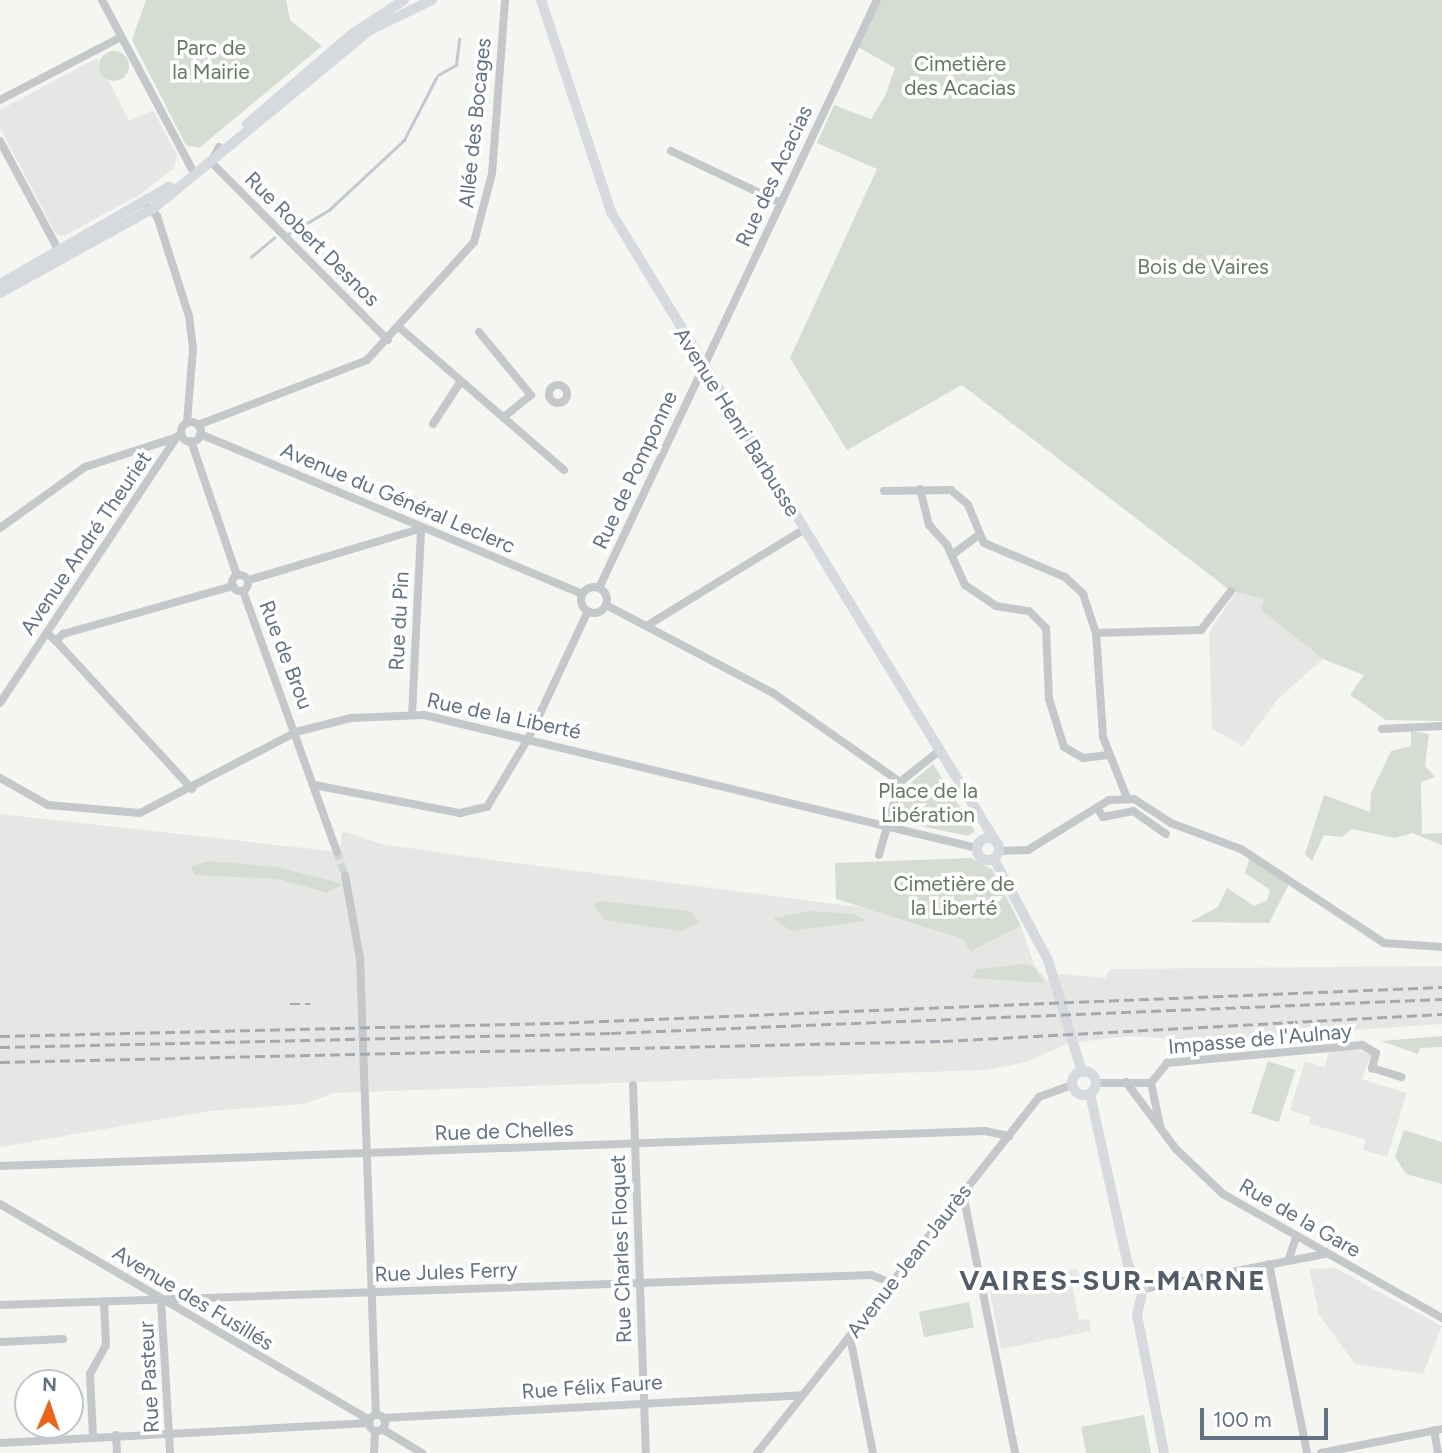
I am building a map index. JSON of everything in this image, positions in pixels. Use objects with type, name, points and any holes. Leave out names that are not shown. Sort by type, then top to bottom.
[{"type":"main road","name":"Avenue Henri Barbusse","points":[[541,0],[611,212],[703,368],[983,821],[984,842]]},
{"type":"main road","points":[[1,289],[59,251],[149,206],[399,1]]},
{"type":"main road","points":[[1,289],[149,206],[211,162],[373,28],[422,1]]},
{"type":"main road","points":[[984,842],[981,858],[997,855]]},
{"type":"main road","points":[[984,842],[997,855],[1056,983],[1082,1072],[1096,1083],[1090,1094],[1128,1265],[1143,1289],[1137,1315],[1164,1453]]},
{"type":"main road","points":[[1082,1072],[1072,1085],[1079,1095],[1090,1094]]},
{"type":"street","points":[[102,0],[192,169]]},
{"type":"street","name":"Allée des Bocages","points":[[191,441],[199,430],[367,360],[400,328],[479,233],[492,174],[505,0]]},
{"type":"street","name":"Rue des Acacias","points":[[703,368],[877,0]]},
{"type":"street","points":[[0,100],[121,37]]},
{"type":"street","points":[[257,125],[265,109]]},
{"type":"street","points":[[0,141],[59,251]]},
{"type":"street","points":[[211,162],[219,147]]},
{"type":"street","points":[[671,150],[781,203]]},
{"type":"street","name":"Rue Robert Desnos","points":[[211,162],[388,340]]},
{"type":"street","name":"Avenue André Theuriet","points":[[0,703],[187,423],[192,337],[149,206]]},
{"type":"street","points":[[400,328],[564,470]]},
{"type":"street","points":[[479,332],[531,395]]},
{"type":"street","name":"Rue de Pomponne","points":[[599,588],[703,368]]},
{"type":"street","points":[[433,424],[461,381]]},
{"type":"street","points":[[504,417],[531,395],[549,394]]},
{"type":"street","name":"Avenue du Général Leclerc","points":[[187,423],[421,529],[582,594]]},
{"type":"street","points":[[0,528],[85,467],[180,436],[191,441],[237,575],[233,586]]},
{"type":"street","points":[[884,491],[920,489],[958,494],[979,536],[1000,554],[1075,584],[1096,633],[1108,755],[1127,798],[1171,823],[1241,849],[1384,943],[1442,947]]},
{"type":"street","points":[[920,489],[929,524],[952,555],[960,578],[976,596],[1041,620],[1049,699],[1060,740],[1083,758],[1108,755]]},
{"type":"street","points":[[237,575],[249,580],[421,529]]},
{"type":"street","name":"Rue du Pin","points":[[412,715],[421,529]]},
{"type":"street","points":[[648,625],[803,530]]},
{"type":"street","points":[[952,555],[979,536]]},
{"type":"street","points":[[56,641],[63,634],[233,586],[243,591],[249,580]]},
{"type":"street","points":[[314,785],[476,812],[494,800],[529,737],[588,611],[582,594],[599,588],[606,605],[773,692],[900,782]]},
{"type":"street","name":"Rue de Brou","points":[[243,591],[337,852]]},
{"type":"street","points":[[1096,633],[1201,630],[1231,591]]},
{"type":"street","points":[[588,611],[606,605]]},
{"type":"street","points":[[47,633],[192,789]]},
{"type":"street","name":"Rue de la Liberté","points":[[0,778],[48,805],[117,813],[147,812],[296,732],[351,718],[412,715],[529,737],[883,825],[984,842]]},
{"type":"street","points":[[1382,729],[1442,726]]},
{"type":"street","points":[[880,855],[883,825],[900,782],[939,751]]},
{"type":"street","points":[[997,855],[1028,850],[1097,808],[1127,798]]},
{"type":"street","points":[[1097,808],[1103,817],[1133,811],[1166,834]]},
{"type":"street","points":[[345,875],[360,958],[374,1419],[378,1430],[374,1453]]},
{"type":"street","name":"Impasse de l'Aulnay","points":[[1151,1083],[1167,1063],[1362,1045],[1376,1054],[1372,1068],[1402,1077]]},
{"type":"street","name":"Rue de la Gare","points":[[1126,1082],[1205,1179],[1296,1238],[1442,1318]]},
{"type":"street","points":[[1096,1083],[1151,1083]]},
{"type":"street","name":"Rue de la Gare","points":[[1151,1083],[1160,1125]]},
{"type":"street","name":"Rue Charles Floquet","points":[[633,1085],[646,1453]]},
{"type":"street","name":"Avenue Jean Jaurès","points":[[757,1453],[1044,1092],[1072,1085]]},
{"type":"street","name":"Rue de Chelles","points":[[0,1166],[985,1131],[1009,1136]]},
{"type":"street","points":[[963,1194],[1015,1453]]},
{"type":"street","name":"Avenue des Fusillés","points":[[0,1204],[161,1300],[374,1419]]},
{"type":"street","points":[[1288,1261],[1296,1238]]},
{"type":"street","points":[[1143,1289],[1325,1254]]},
{"type":"street","points":[[1269,1264],[1307,1453]]},
{"type":"street","name":"Rue Jules Ferry","points":[[0,1305],[871,1275],[892,1283]]},
{"type":"street","name":"Rue Pasteur","points":[[161,1300],[170,1453]]},
{"type":"street","points":[[93,1437],[90,1374],[106,1345],[104,1301]]},
{"type":"street","points":[[850,1337],[873,1453]]},
{"type":"street","points":[[0,1342],[63,1339]]},
{"type":"street","name":"Rue Félix Faure","points":[[0,1443],[644,1401],[802,1395]]},
{"type":"street","points":[[374,1419],[378,1430],[422,1453]]},
{"type":"street","points":[[1321,1453],[1438,1430],[1438,1453]]},
{"type":"street","points":[[116,1435],[117,1453]]},
{"type":"shaded area","points":[[97,58],[129,121],[153,110],[177,155],[174,168],[139,195],[64,236],[56,234],[0,128],[0,110]]},
{"type":"shaded area","points":[[1236,592],[1264,599],[1261,610],[1323,659],[1278,699],[1243,746],[1212,729],[1209,632]]},
{"type":"shaded area","points":[[0,814],[340,852],[342,832],[382,844],[485,859],[874,909],[963,939],[970,952],[1021,926],[1035,967],[1048,981],[1062,974],[1105,978],[1110,969],[1442,966],[1442,1024],[1196,1041],[1131,1036],[1069,1043],[1026,1062],[984,1070],[334,1093],[304,1104],[210,1111],[0,1147]]},
{"type":"shaded area","points":[[1351,1047],[1371,1054],[1362,1079],[1407,1093],[1387,1157],[1363,1150],[1366,1139],[1309,1124],[1311,1117],[1290,1110],[1305,1061],[1324,1067],[1330,1050]]},
{"type":"shaded area","points":[[1335,1268],[1442,1326],[1423,1374],[1355,1364],[1319,1315],[1309,1269]]},
{"type":"shaded area","points":[[1078,1269],[1081,1282],[1072,1285],[1079,1320],[1089,1319],[1091,1331],[1001,1349],[989,1287]]},
{"type":"green space","name":"Parc de la Mairie","points":[[146,0],[286,0],[290,20],[322,46],[199,148],[186,145],[132,40]]},
{"type":"green space","name":"Bois de Vaires","points":[[881,0],[1442,0],[1442,721],[1386,720],[1350,695],[1364,675],[1323,659],[1261,610],[1264,599],[1231,591],[962,385],[847,450],[790,358],[877,169],[817,143],[834,105],[871,119],[885,96],[895,68],[858,47]]},
{"type":"green space","points":[[114,51],[125,55],[129,66],[125,77],[114,81],[103,77],[99,66],[103,55]]},
{"type":"green space","points":[[1411,731],[1429,734],[1425,766],[1435,777],[1421,782],[1422,834],[1442,833],[1442,845],[1412,833],[1395,838],[1352,829],[1342,837],[1324,835],[1312,861],[1305,854],[1324,795],[1370,812],[1371,793],[1391,751],[1411,746]]},
{"type":"green space","name":"Place de la Libération","points":[[933,764],[975,831],[968,836],[892,820],[908,785]]},
{"type":"green space","name":"Cimetière de la Liberté","points":[[971,858],[992,869],[1021,926],[970,952],[963,939],[836,899],[835,863]]},
{"type":"green space","points":[[1249,860],[1260,860],[1289,884],[1269,923],[1190,922],[1218,907],[1227,888],[1254,906],[1267,900],[1270,890],[1245,873]]},
{"type":"green space","points":[[210,861],[277,867],[343,884],[327,893],[278,879],[194,875],[191,866]]},
{"type":"green space","points":[[600,901],[690,911],[700,922],[681,931],[604,920],[594,905]]},
{"type":"green space","points":[[811,911],[854,914],[867,921],[791,931],[773,918]]},
{"type":"green space","points":[[1023,964],[1035,967],[1044,983],[972,978],[977,969]]},
{"type":"green space","points":[[1442,1036],[1442,1047],[1420,1048],[1418,1054],[1381,1041]]},
{"type":"green space","points":[[1268,1061],[1296,1070],[1279,1122],[1251,1113]]},
{"type":"green space","points":[[1404,1130],[1442,1142],[1442,1184],[1406,1174],[1395,1157]]},
{"type":"green space","points":[[969,1302],[974,1328],[924,1337],[919,1312]]},
{"type":"green space","points":[[1144,1415],[1151,1453],[1086,1453],[1081,1427]]},
{"type":"waterway","points":[[438,75],[456,65],[459,39]]},
{"type":"waterway","points":[[288,234],[329,210],[404,140],[436,78]]},
{"type":"waterway","points":[[251,257],[274,238]]},
{"type":"tunnel","points":[[337,852],[345,875]]},
{"type":"railway","points":[[0,1036],[554,1023],[1442,987]]},
{"type":"railway","points":[[0,1047],[611,1033],[1442,999]]},
{"type":"railway","points":[[290,1004],[310,1004]]},
{"type":"railway","points":[[0,1062],[943,1041],[1442,1014]]},
{"type":"district","name":"VAIRES-SUR-MARNE","points":[[1113,1280]]},
{"type":"park label","name":"Cimetière des Acacias","points":[[960,76]]}]
